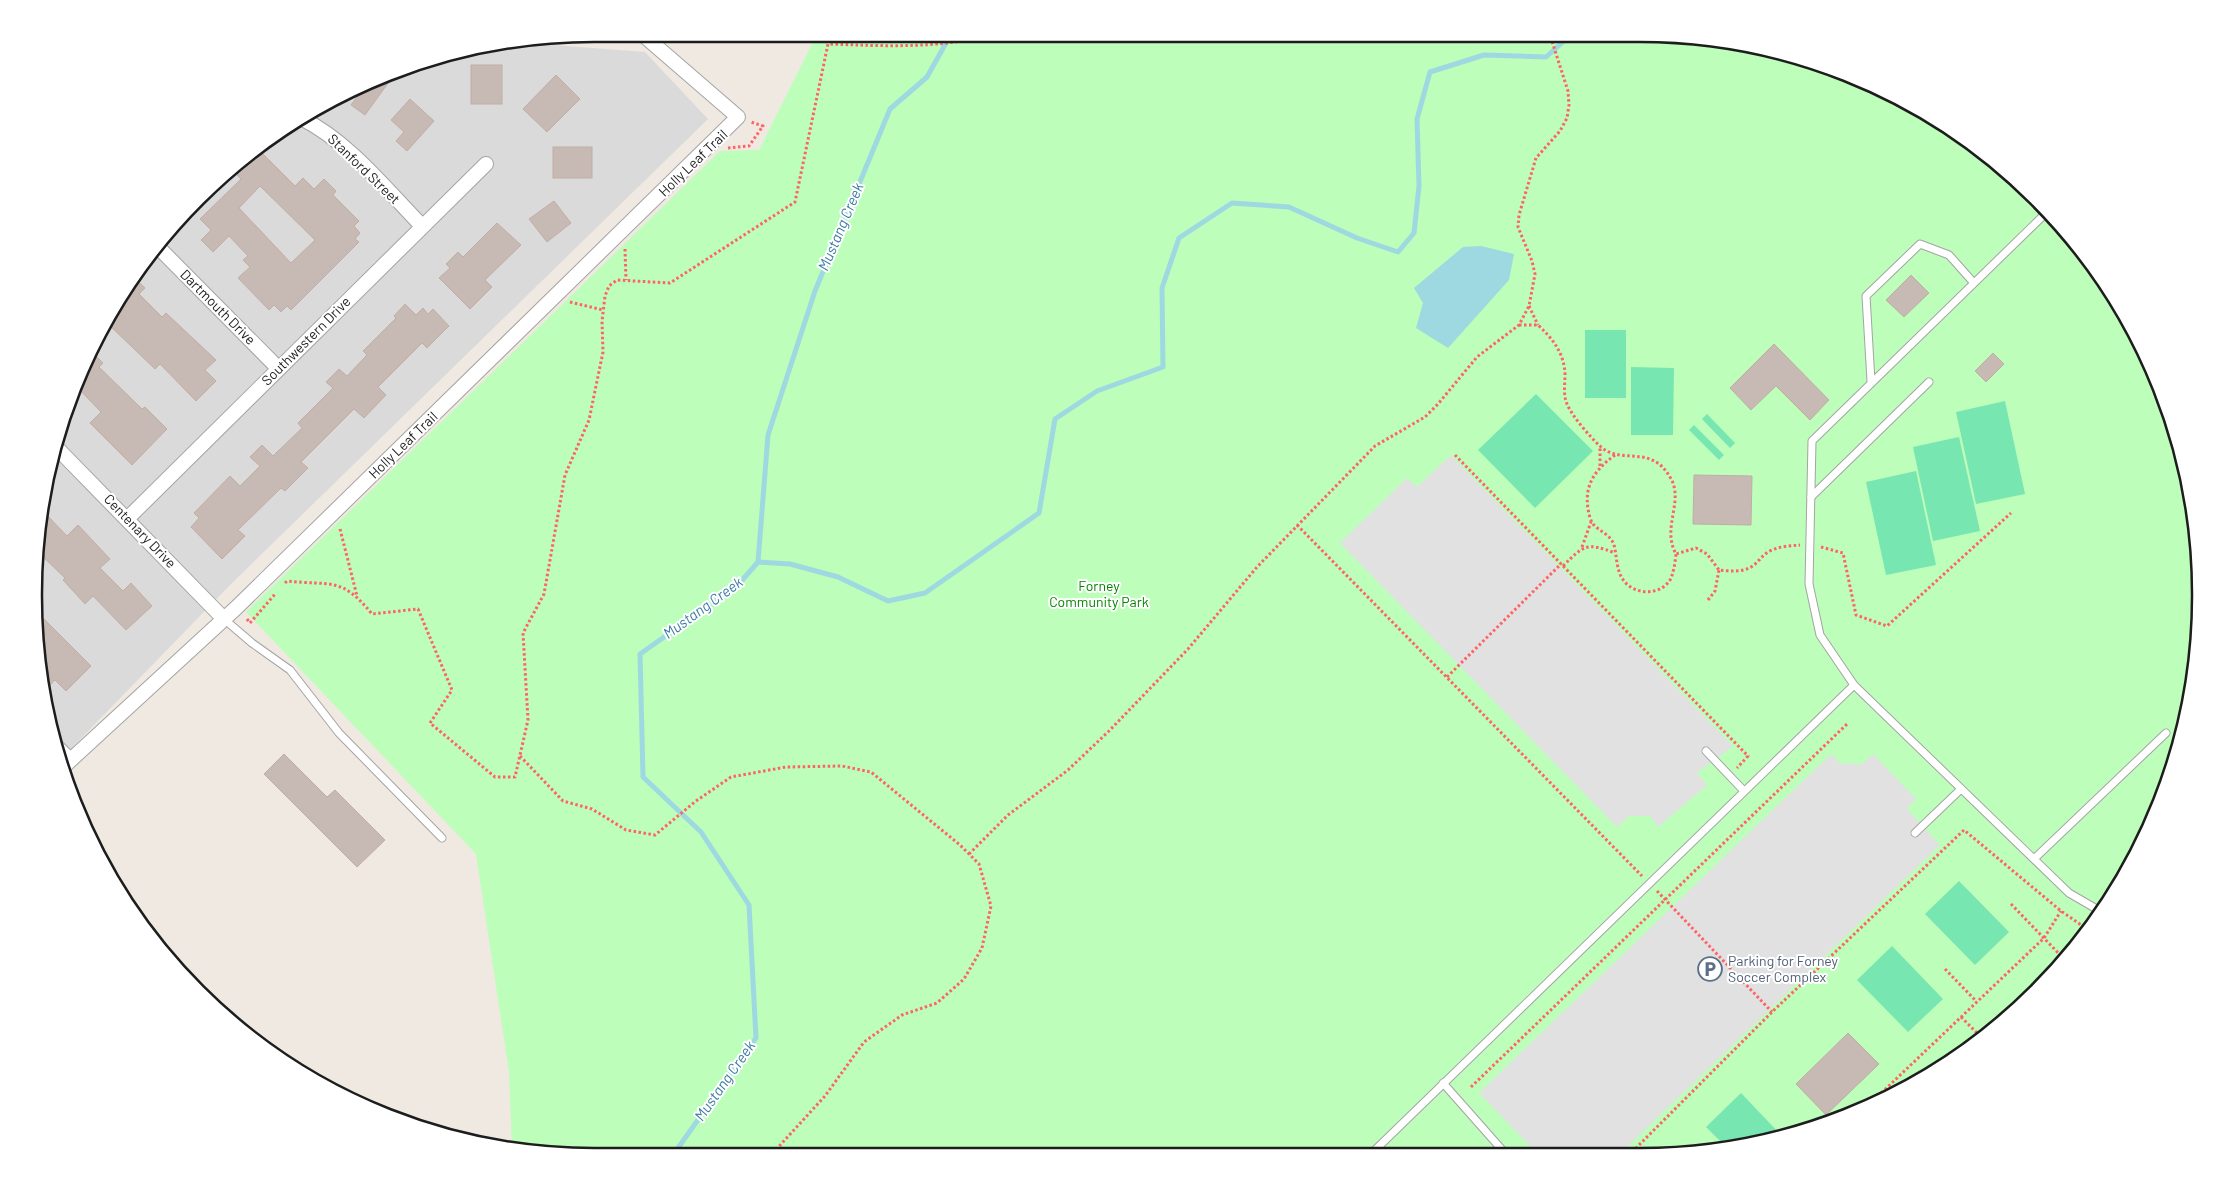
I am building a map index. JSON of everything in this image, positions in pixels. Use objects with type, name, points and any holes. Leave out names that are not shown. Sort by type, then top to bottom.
[{"type":"street","name":"Holly Leaf Trail","points":[[68,762],[224,619],[738,118],[651,42]]},
{"type":"street","name":"Stanford Street","points":[[310,122],[318,126],[355,158],[422,226]]},
{"type":"street","name":"Southwestern Drive","points":[[128,518],[486,164]]},
{"type":"street","name":"Dartmouth Drive","points":[[163,252],[278,368]]},
{"type":"street","name":"Centenary Drive","points":[[61,452],[128,518],[224,619]]},
{"type":"lane","points":[[2042,217],[1812,440],[1810,584],[1820,635],[1854,685],[2035,858],[2069,893],[2094,908]]},
{"type":"lane","points":[[1872,381],[1866,296],[1920,244],[1949,255],[1973,282]]},
{"type":"lane","points":[[1811,497],[1929,382]]},
{"type":"lane","points":[[224,619],[252,643],[290,670],[339,733],[442,838]]},
{"type":"lane","points":[[1376,1148],[1854,685]]},
{"type":"lane","points":[[2035,858],[2166,733]]},
{"type":"lane","points":[[1706,751],[1744,791]]},
{"type":"lane","points":[[1915,833],[1961,789]]},
{"type":"lane","points":[[1444,1083],[1501,1148]]},
{"type":"path","points":[[247,619],[250,623],[287,582],[339,584],[358,596],[372,614],[418,609],[452,690],[430,723],[495,777],[515,777],[528,720],[523,633],[544,594],[565,475],[589,420],[603,352],[603,310],[609,286],[617,280],[670,283],[795,202],[828,44],[911,46],[962,42]]},
{"type":"path","points":[[970,854],[1008,815],[1068,770],[1109,731],[1188,649],[1257,567],[1296,525],[1375,446],[1425,417],[1477,358],[1520,325],[1529,306],[1535,274],[1532,261],[1518,227],[1519,214],[1536,158],[1560,131],[1567,118],[1569,105],[1568,91],[1553,42]]},
{"type":"path","points":[[625,248],[626,280]]},
{"type":"path","points":[[570,302],[603,310]]},
{"type":"path","points":[[1529,306],[1538,325],[1550,336],[1564,363],[1567,403],[1574,415],[1600,447],[1615,455],[1645,456],[1655,461],[1671,478],[1675,498],[1670,538],[1676,554],[1669,582],[1655,591],[1643,592],[1632,588],[1624,582],[1620,575],[1614,543],[1591,522]]},
{"type":"path","points":[[1520,325],[1538,325]]},
{"type":"path","points":[[1600,447],[1600,466]]},
{"type":"path","points":[[1455,455],[1748,756],[1729,775]]},
{"type":"path","points":[[1447,677],[1582,547],[1591,522],[1587,498],[1588,487],[1600,466],[1615,455]]},
{"type":"path","points":[[1676,554],[1696,548],[1702,550],[1719,570],[1744,570],[1753,567],[1772,550],[1780,547],[1810,545],[1843,553],[1856,615],[1887,626],[2011,513]]},
{"type":"path","points":[[1296,525],[1650,883],[1772,1012]]},
{"type":"path","points":[[340,529],[358,596]]},
{"type":"path","points":[[1582,547],[1594,546],[1615,553]]},
{"type":"path","points":[[1708,600],[1715,591],[1719,570]]},
{"type":"path","points":[[1471,1087],[1848,724]]},
{"type":"path","points":[[519,756],[564,801],[592,810],[626,830],[655,835],[731,777],[786,767],[842,766],[871,772],[970,854],[979,864],[991,906],[982,948],[964,979],[937,1003],[902,1015],[864,1042],[825,1096],[777,1148]]},
{"type":"path","points":[[1636,1148],[1772,1012],[1964,830],[2061,912],[2081,926]]},
{"type":"path","points":[[2011,904],[2059,953]]},
{"type":"path","points":[[1884,1090],[2044,938],[2061,912]]},
{"type":"path","points":[[1945,969],[1976,1001]]},
{"type":"path","points":[[1961,1017],[1976,1032]]},
{"type":"shaded area","points":[[550,45],[645,52],[708,119],[231,584],[66,754],[53,703],[47,667],[42,595],[47,523],[53,487],[72,417],[99,351],[136,288],[157,259],[204,204],[259,157],[319,117],[351,99],[384,85],[452,61],[523,47]]},
{"type":"shaded area","points":[[1451,455],[1733,746],[1697,773],[1707,785],[1658,827],[1650,816],[1629,816],[1617,827],[1340,543],[1407,478],[1417,487]]},
{"type":"shaded area","name":"Parking for Forney Soccer Complex","points":[[1831,754],[1841,764],[1861,765],[1873,754],[1916,799],[1907,809],[1940,845],[1626,1148],[1532,1148],[1479,1093]]},
{"type":"green space","name":"Forney Community Park","points":[[813,42],[1639,42],[1711,47],[1782,61],[1817,72],[1883,99],[1946,136],[1975,157],[2030,204],[2054,231],[2098,288],[2117,319],[2135,351],[2162,417],[2173,452],[2187,523],[2192,595],[2190,631],[2187,667],[2173,738],[2162,773],[2135,839],[2098,902],[2054,959],[2030,986],[1975,1033],[1946,1054],[1883,1091],[1817,1118],[1747,1137],[1711,1143],[1639,1148],[595,1148],[512,1141],[509,1072],[476,854],[246,612],[720,151],[759,150]]},
{"type":"green space","points":[[1585,330],[1626,330],[1626,398],[1585,398]]},
{"type":"green space","points":[[1631,367],[1674,368],[1673,435],[1631,435]]},
{"type":"green space","points":[[1536,394],[1593,451],[1535,508],[1478,450]]},
{"type":"green space","points":[[2005,401],[2025,494],[1976,504],[1956,412]]},
{"type":"green space","points":[[1707,414],[1735,443],[1730,448],[1702,419]]},
{"type":"green space","points":[[1694,425],[1724,455],[1719,460],[1689,430]]},
{"type":"green space","points":[[1959,437],[1980,531],[1933,541],[1913,447]]},
{"type":"green space","points":[[1916,471],[1936,565],[1886,575],[1866,482]]},
{"type":"green space","points":[[1959,881],[2009,932],[1975,965],[1925,914]]},
{"type":"green space","points":[[1892,946],[1943,999],[1908,1032],[1857,980]]},
{"type":"green space","points":[[1741,1093],[1776,1130],[1720,1141],[1706,1127]]},
{"type":"water","points":[[1481,246],[1514,254],[1509,280],[1448,348],[1416,328],[1423,303],[1414,288],[1463,247]]},
{"type":"building","points":[[471,65],[502,65],[502,104],[471,104]]},
{"type":"building","points":[[556,75],[580,99],[547,132],[523,109]]},
{"type":"building","points":[[388,84],[365,115],[351,105],[358,96]]},
{"type":"building","points":[[410,99],[434,121],[407,151],[396,141],[404,132],[391,120]]},
{"type":"building","points":[[553,147],[592,147],[592,178],[553,178]]},
{"type":"building","points":[[263,154],[295,186],[303,178],[314,189],[324,179],[336,191],[333,195],[359,221],[354,226],[360,233],[355,239],[359,242],[291,310],[287,306],[281,312],[274,305],[269,310],[238,278],[250,267],[243,260],[248,256],[229,236],[213,252],[201,240],[211,230],[200,219],[241,179],[237,175]],"holes":[[[260,186],[315,240],[291,263],[239,208]]]},
{"type":"building","points":[[554,201],[571,223],[547,242],[529,219]]},
{"type":"building","points":[[497,223],[521,245],[485,280],[492,287],[470,309],[439,278],[450,268],[446,264],[458,252],[463,257]]},
{"type":"building","points":[[1911,275],[1929,293],[1904,317],[1886,300]]},
{"type":"building","points":[[140,283],[145,288],[139,294],[162,317],[166,313],[216,360],[205,370],[216,381],[196,401],[160,364],[155,369],[112,328]]},
{"type":"building","points":[[405,304],[416,315],[423,308],[428,314],[433,309],[449,326],[427,348],[422,343],[378,387],[386,395],[364,418],[354,409],[301,462],[308,468],[285,491],[281,488],[238,530],[245,536],[222,559],[191,527],[199,518],[194,513],[230,476],[240,486],[260,466],[250,457],[262,445],[273,456],[302,428],[298,423],[333,388],[326,382],[339,369],[347,376],[367,355],[363,351],[396,318],[394,316]]},
{"type":"building","points":[[1774,344],[1829,400],[1810,420],[1776,386],[1751,410],[1730,388]]},
{"type":"building","points":[[1993,353],[2004,364],[1986,382],[1975,371]]},
{"type":"building","points":[[97,357],[103,363],[99,367],[142,409],[145,407],[167,429],[132,465],[90,423],[101,412],[82,392]]},
{"type":"building","points":[[1694,475],[1752,476],[1751,525],[1693,524]]},
{"type":"building","points":[[48,516],[67,536],[78,525],[110,559],[100,568],[123,591],[131,583],[152,606],[126,630],[93,596],[85,604],[63,580],[65,578],[44,558]]},
{"type":"building","points":[[43,618],[91,666],[66,691],[55,680],[50,685]]},
{"type":"building","points":[[284,754],[327,797],[335,790],[385,840],[357,867],[264,774]]},
{"type":"building","points":[[1848,1033],[1879,1064],[1826,1115],[1796,1084]]},
{"type":"waterway","name":"Mustang Creek","points":[[678,1148],[756,1038],[749,905],[701,832],[643,777],[640,654],[738,585],[758,562],[768,435],[815,291],[890,109],[927,77],[947,42]]},
{"type":"waterway","points":[[758,562],[790,564],[838,577],[888,601],[925,593],[1039,513],[1055,419],[1097,391],[1163,367],[1162,288],[1179,238],[1232,203],[1289,207],[1357,238],[1398,252],[1414,233],[1419,186],[1417,119],[1430,72],[1484,55],[1546,57],[1563,42]]},
{"type":"place","name":"Parking for Forney Soccer Complex","points":[[1710,969]]}]
